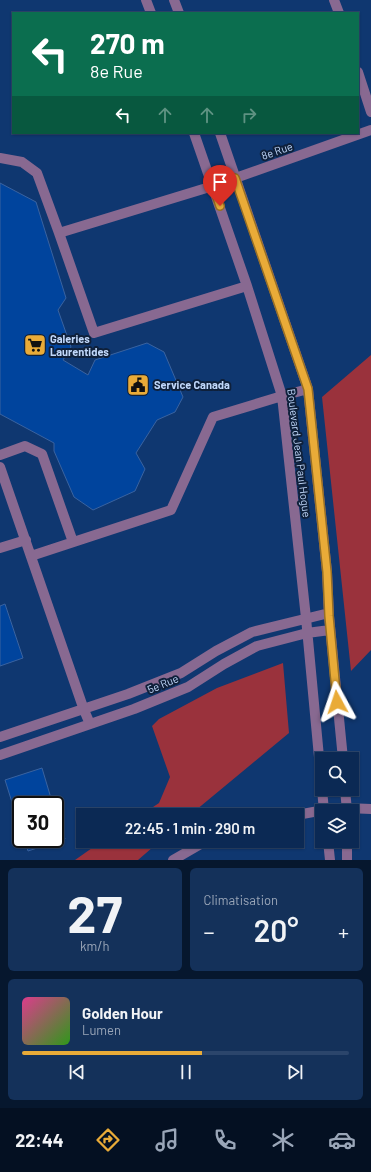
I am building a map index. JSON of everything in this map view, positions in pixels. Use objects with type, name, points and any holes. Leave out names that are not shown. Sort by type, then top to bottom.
[{"type":"street","points":[[146,0],[151,12]]},
{"type":"street","points":[[174,0],[179,12]]},
{"type":"street","points":[[334,0],[339,12]]},
{"type":"street","points":[[359,75],[371,112]]},
{"type":"street","name":"8e Rue","points":[[59,233],[213,186],[371,130]]},
{"type":"street","name":"Boulevard Jean Paul Hogue","points":[[194,134],[247,286],[282,396],[306,618],[318,752]]},
{"type":"street","name":"Boulevard Jean Paul Hogue","points":[[220,134],[308,389],[327,572],[330,630],[341,752]]},
{"type":"street","points":[[0,158],[22,162],[37,173],[94,333],[247,286]]},
{"type":"street","points":[[31,556],[171,510],[213,417],[308,389]]},
{"type":"street","points":[[0,455],[25,446],[42,454],[73,542]]},
{"type":"street","points":[[0,468],[90,724]]},
{"type":"street","points":[[0,548],[26,540]]},
{"type":"street","name":"5e Rue","points":[[0,737],[84,710],[181,673],[216,651],[252,632],[329,613]]},
{"type":"street","name":"5e Rue","points":[[0,755],[134,709],[188,687],[224,664],[257,646],[307,633],[330,630]]},
{"type":"street","points":[[359,809],[371,809]]},
{"type":"street","points":[[304,814],[315,812]]},
{"type":"street","points":[[173,860],[194,848]]},
{"type":"street","points":[[329,848],[330,860]]},
{"type":"street","points":[[347,848],[347,860]]},
{"type":"shaded area","points":[[371,355],[371,650],[351,671],[322,397]]},
{"type":"shaded area","points":[[283,663],[289,733],[198,808],[152,808],[159,803],[170,777],[152,726],[159,719],[217,688]]},
{"type":"shaded area","points":[[92,848],[152,848],[138,860],[75,860]]},
{"type":"building","name":"Galeries Laurentides","points":[[0,183],[36,202],[66,298],[58,310],[71,347],[63,360],[88,375],[95,360],[147,343],[164,352],[183,397],[175,412],[157,420],[136,453],[145,469],[135,491],[93,510],[74,497],[54,451],[54,443],[0,414]]},
{"type":"building","points":[[5,604],[23,658],[0,666],[0,606]]},
{"type":"building","points":[[42,768],[50,796],[12,796],[12,802],[5,780]]},
{"type":"building","points":[[27,848],[37,848],[28,851]]},
{"type":"place","name":"Galeries Laurentides","points":[[35,345]]},
{"type":"place","name":"Service Canada","points":[[138,385]]},
{"type":"route","points":[[220,206],[213,186],[235,178],[308,389],[327,572],[329,616],[337,702]]}]
